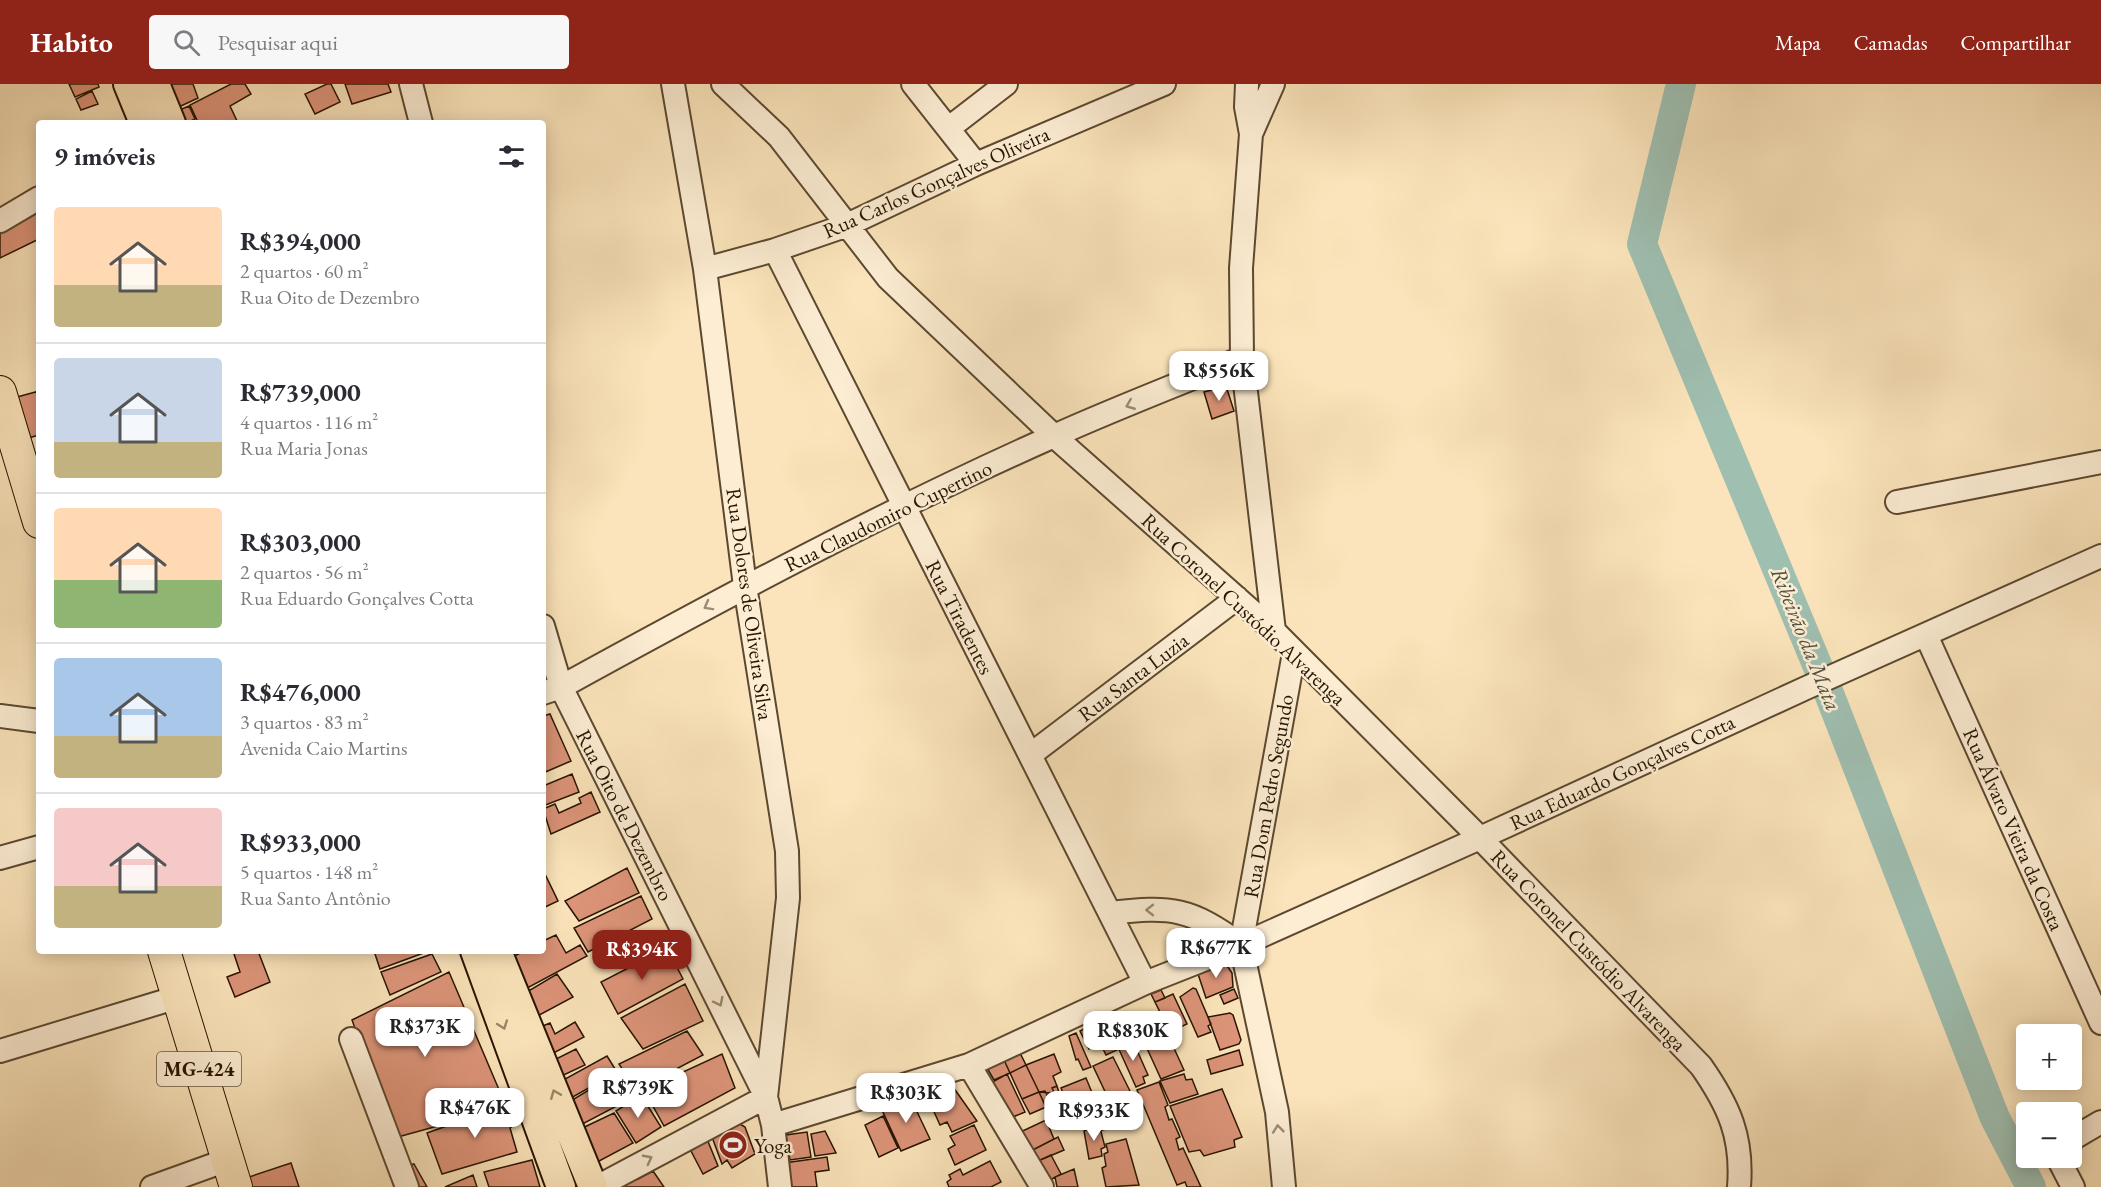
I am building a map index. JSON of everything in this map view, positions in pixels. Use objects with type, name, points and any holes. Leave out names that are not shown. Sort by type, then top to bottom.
[{"type":"highway","points":[[0,392],[36,512]]},
{"type":"highway","name":"MG-424","points":[[165,954],[231,1174]]},
{"type":"main road","points":[[128,84],[143,120]]},
{"type":"main road","points":[[155,84],[170,120]]},
{"type":"main road","points":[[476,954],[561,1187]]},
{"type":"main road","points":[[498,954],[595,1187]]},
{"type":"street","points":[[411,84],[420,120]]},
{"type":"street","name":"Rua Dolores de Oliveira Silva","points":[[673,84],[705,269],[745,586],[787,851],[788,898],[766,1096],[772,1125]]},
{"type":"street","name":"Rua Coronel Custódio Alvarenga","points":[[723,84],[779,137],[845,226],[888,278],[1054,436],[1274,631],[1480,838],[1701,1066],[1724,1099],[1733,1125],[1740,1172],[1739,1187]]},
{"type":"street","points":[[913,84],[950,128],[976,164]]},
{"type":"street","points":[[950,128],[1006,84]]},
{"type":"street","name":"Rua Carlos Gonçalves Oliveira","points":[[705,269],[775,250],[845,226],[976,164],[1164,84]]},
{"type":"street","points":[[1247,84],[1246,107],[1251,134],[1241,268],[1242,358],[1274,631]]},
{"type":"street","points":[[1251,134],[1273,84]]},
{"type":"street","points":[[0,220],[36,200]]},
{"type":"street","name":"Rua Tiradentes","points":[[775,250],[1145,983]]},
{"type":"street","name":"Rua Claudomiro Cupertino","points":[[552,690],[745,586],[905,507],[1054,436],[1242,358]]},
{"type":"street","points":[[1897,502],[2101,462]]},
{"type":"street","name":"Rua Eduardo Gonçalves Cotta","points":[[772,1125],[969,1065],[1145,983],[1241,945],[2101,556]]},
{"type":"street","name":"Rua Santa Luzia","points":[[1030,755],[1237,598]]},
{"type":"street","name":"Rua Álvaro Vieira da Costa","points":[[1926,635],[2101,1023]]},
{"type":"street","name":"Rua Oito de Dezembro","points":[[546,647],[552,690],[766,1096]]},
{"type":"street","name":"Rua Dom Pedro Segundo","points":[[1284,1187],[1277,1112],[1241,945],[1294,653]]},
{"type":"street","points":[[0,716],[36,721]]},
{"type":"street","points":[[0,858],[36,848]]},
{"type":"street","points":[[1110,913],[1150,908],[1182,912],[1209,921],[1241,945]]},
{"type":"street","points":[[0,1051],[178,997]]},
{"type":"street","points":[[351,1040],[407,1187]]},
{"type":"street","points":[[969,1065],[1042,1187]]},
{"type":"street","points":[[595,1187],[766,1096]]},
{"type":"street","points":[[2082,1133],[2101,1122]]},
{"type":"street","points":[[772,1125],[780,1187]]},
{"type":"street","points":[[2063,1168],[2073,1187]]},
{"type":"street","points":[[152,1187],[231,1174]]},
{"type":"building","points":[[69,84],[98,84],[99,87],[75,97]]},
{"type":"building","points":[[156,84],[193,84],[198,98],[168,112]]},
{"type":"building","points":[[231,84],[245,84],[251,94],[230,106],[237,120],[197,120],[190,105]]},
{"type":"building","points":[[331,84],[340,102],[315,114],[305,94]]},
{"type":"building","points":[[345,84],[388,84],[391,92],[352,104]]},
{"type":"building","points":[[92,91],[98,104],[81,110],[76,99]]},
{"type":"building","points":[[189,106],[195,119],[170,120],[168,115]]},
{"type":"building","points":[[36,214],[36,240],[0,258],[0,232]]},
{"type":"building","points":[[1226,386],[1234,411],[1212,419],[1204,392]]},
{"type":"building","points":[[36,392],[36,436],[18,441],[6,400]]},
{"type":"building","points":[[550,714],[571,761],[546,772],[546,715]]},
{"type":"building","points":[[572,774],[579,792],[546,805],[546,785]]},
{"type":"building","points":[[591,792],[600,812],[551,834],[546,818],[546,808],[555,804],[559,813],[581,803],[579,798]]},
{"type":"building","points":[[627,868],[639,893],[579,921],[565,901]]},
{"type":"building","points":[[546,876],[558,901],[546,907]]},
{"type":"building","points":[[641,896],[652,919],[588,952],[574,928]]},
{"type":"building","points":[[556,935],[566,953],[580,945],[587,956],[518,993],[505,961],[518,954],[546,954],[546,940]]},
{"type":"building","points":[[667,948],[683,979],[618,1014],[601,982]]},
{"type":"building","points":[[234,954],[259,954],[270,982],[235,997],[227,977],[240,972]]},
{"type":"building","points":[[375,954],[421,954],[380,969]]},
{"type":"building","points":[[432,954],[441,972],[390,995],[381,972]]},
{"type":"building","points":[[1224,961],[1232,973],[1233,987],[1206,998],[1197,971]]},
{"type":"building","points":[[449,972],[500,1092],[463,1106],[467,1118],[394,1138],[352,1020]]},
{"type":"building","points":[[557,974],[573,997],[530,1020],[520,996]]},
{"type":"building","points":[[685,984],[703,1021],[643,1049],[621,1018]]},
{"type":"building","points":[[1193,988],[1196,989],[1211,1024],[1208,1026],[1211,1032],[1198,1037],[1180,997]]},
{"type":"building","points":[[1234,989],[1238,998],[1224,1004],[1220,995]]},
{"type":"building","points":[[1161,990],[1165,998],[1155,1002],[1151,994]]},
{"type":"building","points":[[1173,994],[1187,1024],[1170,1032],[1155,1002]]},
{"type":"building","points":[[1230,1013],[1233,1015],[1241,1040],[1239,1044],[1220,1050],[1208,1017]]},
{"type":"building","points":[[1136,1014],[1142,1031],[1132,1034],[1125,1018]]},
{"type":"building","points":[[1101,1018],[1117,1050],[1106,1055],[1091,1024]]},
{"type":"building","points":[[1161,1020],[1184,1070],[1161,1079],[1145,1044],[1154,1040],[1148,1025]]},
{"type":"building","points":[[575,1022],[584,1037],[544,1058],[533,1030],[550,1023],[555,1034]]},
{"type":"building","points":[[1089,1026],[1098,1044],[1089,1049],[1080,1031]]},
{"type":"building","points":[[687,1031],[703,1055],[636,1090],[619,1064]]},
{"type":"building","points":[[1076,1033],[1091,1067],[1083,1070],[1078,1059],[1076,1060],[1069,1036]]},
{"type":"building","points":[[1132,1039],[1148,1075],[1143,1077],[1145,1083],[1136,1087],[1117,1045]]},
{"type":"building","points":[[576,1049],[585,1065],[553,1080],[546,1064]]},
{"type":"building","points":[[1239,1050],[1243,1065],[1211,1074],[1207,1060]]},
{"type":"building","points":[[1020,1053],[1026,1065],[1010,1073],[1004,1060]]},
{"type":"building","points":[[722,1054],[735,1088],[664,1126],[644,1090]]},
{"type":"building","points":[[1054,1054],[1061,1072],[1053,1076],[1057,1086],[1052,1088],[1054,1092],[1047,1095],[1045,1091],[1039,1092],[1026,1065]]},
{"type":"building","points":[[607,1056],[617,1072],[564,1102],[556,1084]]},
{"type":"building","points":[[1113,1057],[1130,1091],[1109,1100],[1093,1066]]},
{"type":"building","points":[[1004,1060],[1010,1073],[994,1080],[987,1068]]},
{"type":"building","points":[[1026,1065],[1039,1092],[1022,1099],[1010,1073]]},
{"type":"building","points":[[617,1073],[632,1098],[573,1129],[564,1105]]},
{"type":"building","points":[[1007,1074],[1025,1112],[1008,1119],[978,1090]]},
{"type":"building","points":[[1184,1074],[1186,1080],[1192,1079],[1198,1094],[1170,1103],[1160,1081]]},
{"type":"building","points":[[1086,1078],[1093,1095],[1088,1097],[1098,1123],[1086,1128],[1076,1102],[1068,1105],[1061,1088]]},
{"type":"building","points":[[1159,1082],[1168,1105],[1165,1107],[1169,1120],[1172,1119],[1180,1137],[1176,1139],[1179,1150],[1183,1148],[1201,1187],[1187,1187],[1185,1182],[1177,1185],[1137,1090]]},
{"type":"building","points":[[951,1084],[977,1121],[952,1132],[947,1122],[940,1125],[926,1094]]},
{"type":"building","points":[[1057,1086],[1060,1096],[1054,1098],[1060,1110],[1049,1114],[1039,1092],[1054,1092],[1052,1088]]},
{"type":"building","points":[[1222,1089],[1242,1137],[1234,1140],[1235,1147],[1204,1156],[1200,1150],[1189,1152],[1170,1106]]},
{"type":"building","points":[[1039,1092],[1046,1107],[1030,1114],[1022,1099]]},
{"type":"building","points":[[641,1095],[661,1127],[636,1143],[616,1111]]},
{"type":"building","points":[[910,1097],[930,1139],[901,1151],[882,1110]]},
{"type":"building","points":[[1124,1100],[1128,1110],[1112,1117],[1117,1126],[1102,1130],[1099,1121],[1106,1120],[1098,1109]]},
{"type":"building","points":[[511,1103],[519,1121],[510,1128],[517,1152],[442,1174],[427,1133]]},
{"type":"building","points":[[614,1113],[633,1143],[588,1167],[574,1132]]},
{"type":"building","points":[[883,1116],[898,1148],[879,1157],[865,1125]]},
{"type":"building","points":[[1046,1120],[1054,1139],[1025,1154],[1014,1135]]},
{"type":"building","name":"Yoga","points":[[740,1124],[745,1127],[755,1154],[732,1168],[727,1160],[722,1164],[712,1137],[728,1127]]},
{"type":"building","points":[[1099,1124],[1105,1147],[1101,1149],[1102,1156],[1089,1159],[1084,1131]]},
{"type":"building","points":[[974,1125],[986,1150],[955,1165],[948,1149],[955,1145],[950,1136]]},
{"type":"building","points":[[825,1131],[836,1153],[815,1156],[811,1134]]},
{"type":"building","points":[[807,1132],[811,1157],[790,1160],[786,1135]]},
{"type":"building","points":[[1058,1137],[1064,1150],[1031,1164],[1025,1154]]},
{"type":"building","points":[[707,1139],[718,1166],[703,1174],[691,1151]]},
{"type":"building","points":[[1126,1139],[1139,1185],[1106,1187],[1102,1168],[1106,1166],[1104,1154],[1108,1152],[1106,1144]]},
{"type":"building","points":[[1051,1155],[1061,1174],[1043,1184],[1031,1164]]},
{"type":"building","points":[[827,1157],[829,1170],[815,1172],[817,1187],[788,1187],[784,1163]]},
{"type":"building","points":[[532,1160],[540,1187],[489,1187],[484,1172]]},
{"type":"building","points":[[990,1161],[1001,1182],[991,1187],[949,1187],[947,1182],[951,1179],[949,1175],[960,1169],[963,1175]]},
{"type":"building","points":[[291,1163],[299,1187],[246,1187],[243,1179]]},
{"type":"building","points":[[414,1164],[427,1187],[411,1187],[403,1167]]},
{"type":"building","points":[[1074,1169],[1078,1187],[1057,1187],[1055,1177]]},
{"type":"building","points":[[653,1171],[664,1187],[618,1187],[635,1176],[638,1179]]},
{"type":"building","points":[[473,1175],[477,1187],[445,1187]]},
{"type":"waterway","name":"Ribeirão da Mata","points":[[1681,84],[1642,244],[1828,691],[1995,1118],[2031,1187]]},
{"type":"place","name":"Yoga","points":[[733,1145]]}]
